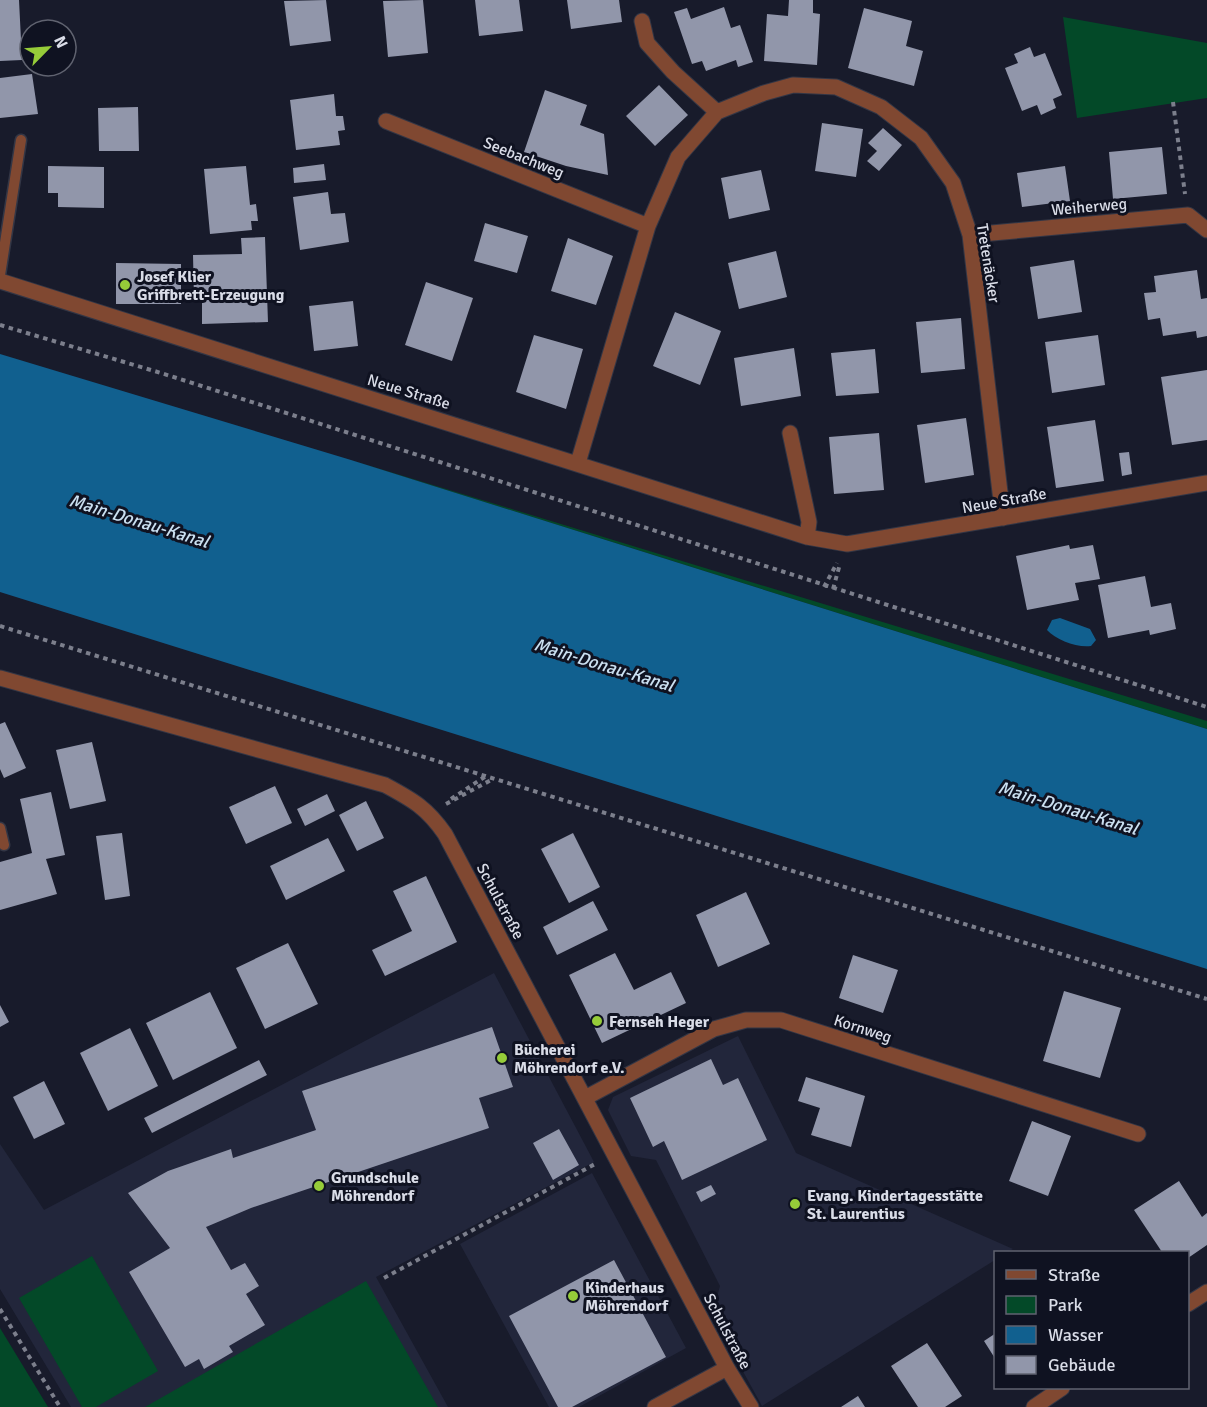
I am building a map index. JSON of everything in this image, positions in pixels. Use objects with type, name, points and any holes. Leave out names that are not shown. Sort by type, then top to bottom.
[{"type":"street","points":[[642,21],[647,43],[673,72],[717,112]]},
{"type":"street","name":"Tretenäcker","points":[[578,463],[648,226],[678,157],[717,112],[764,93],[793,85],[836,87],[881,107],[921,138],[953,183],[970,235],[1003,519]]},
{"type":"street","name":"Seebachweg","points":[[386,121],[648,226]]},
{"type":"street","points":[[1188,215],[1207,230]]},
{"type":"street","name":"Weiherweg","points":[[970,235],[1188,215]]},
{"type":"street","name":"Neue Straße","points":[[0,281],[807,537],[846,544],[1207,483]]},
{"type":"street","points":[[790,432],[809,522],[807,537]]},
{"type":"street","name":"Schulstraße","points":[[0,678],[386,785],[414,800],[430,813],[445,834],[727,1368],[751,1407]]},
{"type":"street","name":"Kornweg","points":[[585,1098],[714,1029],[746,1020],[781,1020],[1138,1134]]},
{"type":"street","points":[[1189,1303],[1207,1292]]},
{"type":"street","points":[[655,1407],[727,1368]]},
{"type":"street","points":[[1034,1407],[1061,1389]]},
{"type":"lane","points":[[0,275],[21,140]]},
{"type":"lane","points":[[0,828],[4,844]]},
{"type":"path","points":[[1173,102],[1188,215]]},
{"type":"path","points":[[0,326],[173,377],[1207,707]]},
{"type":"path","points":[[0,626],[1207,999]]},
{"type":"path","points":[[430,813],[486,776]]},
{"type":"path","points":[[430,813],[494,778]]},
{"type":"path","points":[[384,1278],[614,1154]]},
{"type":"path","points":[[0,1310],[60,1407]]},
{"type":"shaded area","name":"Grundschule Möhrendorf","points":[[494,973],[594,1162],[376,1277],[448,1407],[71,1407],[0,1289],[0,1144],[44,1210]]},
{"type":"shaded area","name":"Evang. Kindertagesstätte St. Laurentius","points":[[738,1036],[796,1153],[1013,1249],[994,1251],[994,1261],[762,1406],[712,1315],[720,1286],[656,1160],[631,1156],[608,1110],[613,1097]]},
{"type":"shaded area","name":"Kinderhaus Möhrendorf","points":[[592,1173],[686,1348],[579,1407],[549,1407],[460,1244]]},
{"type":"green space","points":[[1063,17],[1207,43],[1207,98],[1077,118]]},
{"type":"green space","points":[[351,460],[1207,721],[1207,729]]},
{"type":"green space","points":[[92,1256],[158,1371],[96,1407],[82,1407],[19,1298]]},
{"type":"green space","points":[[366,1281],[438,1407],[145,1407]]},
{"type":"green space","points":[[0,1328],[48,1407],[0,1407]]},
{"type":"water","name":"Main-Donau-Kanal","points":[[0,354],[351,460],[1207,729],[1207,969],[0,592]]},
{"type":"water","points":[[1060,618],[1090,629],[1096,640],[1091,646],[1085,646],[1056,637],[1047,630],[1052,620]]},
{"type":"building","points":[[0,0],[19,0],[18,60],[0,61]]},
{"type":"building","points":[[326,0],[331,41],[290,46],[284,1]]},
{"type":"building","points":[[423,0],[428,53],[388,57],[383,1]]},
{"type":"building","points":[[475,0],[519,0],[523,31],[479,36]]},
{"type":"building","points":[[567,0],[619,0],[622,22],[571,29]]},
{"type":"building","points":[[789,0],[813,0],[813,13],[820,14],[817,65],[764,61],[767,14],[788,16]]},
{"type":"building","points":[[724,7],[731,28],[740,25],[753,62],[738,67],[736,60],[706,71],[702,61],[692,64],[674,12],[687,8],[691,19]]},
{"type":"building","points":[[864,8],[912,21],[906,46],[923,51],[914,86],[848,68]]},
{"type":"building","points":[[1030,47],[1034,57],[1045,53],[1062,95],[1053,99],[1056,108],[1041,115],[1037,105],[1022,111],[1005,68],[1018,63],[1014,54]]},
{"type":"building","points":[[18,76],[18,78],[33,78],[38,114],[0,118],[0,78]]},
{"type":"building","points":[[659,85],[688,115],[655,146],[626,116]]},
{"type":"building","points":[[545,90],[587,105],[580,125],[604,134],[608,175],[566,166],[524,152]]},
{"type":"building","points":[[334,94],[336,116],[343,116],[345,130],[338,131],[340,145],[296,150],[290,100]]},
{"type":"building","points":[[138,107],[139,151],[99,151],[98,108]]},
{"type":"building","points":[[822,123],[863,129],[856,177],[815,171]]},
{"type":"building","points":[[883,128],[902,145],[879,171],[867,161],[877,151],[868,143]]},
{"type":"building","points":[[1162,147],[1167,194],[1113,199],[1109,152]]},
{"type":"building","points":[[324,164],[326,180],[294,183],[293,168]]},
{"type":"building","points":[[48,166],[104,167],[104,208],[58,207],[58,193],[48,193]]},
{"type":"building","points":[[246,166],[250,205],[256,204],[258,221],[251,221],[252,230],[210,234],[204,169]]},
{"type":"building","points":[[1065,166],[1070,201],[1022,207],[1017,173]]},
{"type":"building","points":[[761,170],[770,210],[729,219],[721,178]]},
{"type":"building","points":[[328,192],[331,214],[345,213],[349,242],[300,250],[293,197]]},
{"type":"building","points":[[485,223],[528,236],[517,273],[474,261]]},
{"type":"building","points":[[265,237],[268,322],[202,324],[202,300],[194,300],[193,255],[242,254],[241,238]]},
{"type":"building","points":[[568,238],[613,256],[596,305],[551,291]]},
{"type":"building","points":[[776,251],[787,297],[739,309],[728,263]]},
{"type":"building","points":[[1074,260],[1082,312],[1038,319],[1030,267]]},
{"type":"building","points":[[116,263],[181,264],[181,304],[116,304]]},
{"type":"building","points":[[1197,270],[1201,299],[1207,298],[1207,336],[1197,338],[1196,331],[1163,336],[1160,318],[1148,320],[1144,293],[1156,292],[1154,276]]},
{"type":"building","points":[[426,282],[473,298],[452,361],[405,345]]},
{"type":"building","points":[[353,301],[358,346],[314,351],[309,306]]},
{"type":"building","points":[[675,312],[721,331],[700,385],[653,366]]},
{"type":"building","points":[[961,318],[965,369],[921,373],[916,322]]},
{"type":"building","points":[[534,335],[583,349],[566,409],[516,392]]},
{"type":"building","points":[[1098,335],[1105,385],[1052,393],[1045,342]]},
{"type":"building","points":[[794,348],[801,396],[741,406],[734,358]]},
{"type":"building","points":[[875,349],[879,393],[836,396],[831,353]]},
{"type":"building","points":[[1207,370],[1207,440],[1172,445],[1161,377]]},
{"type":"building","points":[[966,418],[974,475],[925,483],[917,425]]},
{"type":"building","points":[[1095,420],[1104,481],[1056,488],[1047,427]]},
{"type":"building","points":[[879,433],[884,490],[834,494],[829,437]]},
{"type":"building","points":[[1129,452],[1132,474],[1122,476],[1119,453]]},
{"type":"building","points":[[1069,545],[1070,549],[1093,545],[1100,579],[1075,583],[1079,600],[1027,610],[1016,556]]},
{"type":"building","points":[[1145,576],[1151,607],[1171,603],[1176,629],[1150,635],[1149,630],[1108,638],[1098,585]]},
{"type":"building","points":[[5,722],[26,768],[4,778],[0,769],[0,724]]},
{"type":"building","points":[[92,742],[106,801],[70,809],[56,750]]},
{"type":"building","points":[[275,786],[292,823],[246,844],[229,807]]},
{"type":"building","points":[[51,792],[65,855],[46,859],[57,894],[0,910],[0,862],[32,853],[20,799]]},
{"type":"building","points":[[327,794],[335,811],[305,826],[297,809]]},
{"type":"building","points":[[366,801],[384,838],[357,851],[339,815]]},
{"type":"building","points":[[122,833],[130,896],[105,900],[96,836]]},
{"type":"building","points":[[573,833],[600,887],[569,903],[541,849]]},
{"type":"building","points":[[328,838],[345,871],[286,900],[270,866]]},
{"type":"building","points":[[426,876],[457,942],[385,976],[372,950],[412,931],[393,891]]},
{"type":"building","points":[[746,892],[770,944],[718,967],[696,915]]},
{"type":"building","points":[[593,901],[608,930],[557,955],[543,927]]},
{"type":"building","points":[[288,943],[318,1004],[265,1029],[236,968]]},
{"type":"building","points":[[615,953],[634,990],[671,972],[686,1003],[602,1043],[569,975]]},
{"type":"building","points":[[853,955],[898,970],[883,1013],[839,998]]},
{"type":"building","points":[[1064,991],[1121,1008],[1100,1078],[1043,1061]]},
{"type":"building","points":[[210,992],[237,1048],[173,1080],[146,1023]]},
{"type":"building","points":[[0,1005],[9,1022],[0,1027]]},
{"type":"building","points":[[492,1027],[513,1087],[479,1098],[489,1128],[251,1208],[206,1227],[231,1270],[245,1263],[259,1286],[246,1294],[265,1325],[229,1346],[233,1352],[204,1369],[199,1359],[185,1367],[129,1272],[170,1248],[128,1193],[168,1171],[231,1149],[233,1158],[316,1130],[302,1091]]},
{"type":"building","points":[[130,1028],[158,1086],[108,1111],[80,1053]]},
{"type":"building","points":[[711,1059],[723,1085],[738,1078],[767,1140],[682,1180],[664,1141],[653,1147],[630,1098]]},
{"type":"building","points":[[259,1060],[267,1075],[152,1133],[144,1118]]},
{"type":"building","points":[[806,1077],[865,1096],[851,1147],[811,1135],[820,1108],[798,1101]]},
{"type":"building","points":[[44,1081],[65,1124],[34,1139],[13,1097]]},
{"type":"building","points":[[1032,1121],[1071,1136],[1048,1196],[1009,1181]]},
{"type":"building","points":[[559,1129],[579,1165],[553,1180],[533,1143]]},
{"type":"building","points":[[1179,1181],[1202,1217],[1207,1213],[1207,1245],[1189,1257],[1189,1251],[1161,1251],[1134,1210]]},
{"type":"building","points":[[711,1185],[716,1194],[701,1202],[696,1192]]},
{"type":"building","points":[[614,1260],[666,1357],[572,1407],[558,1407],[509,1316]]},
{"type":"building","points":[[994,1334],[994,1357],[984,1341]]},
{"type":"building","points":[[927,1343],[962,1396],[945,1407],[918,1407],[891,1366]]},
{"type":"building","points":[[858,1396],[865,1407],[841,1407]]},
{"type":"place","name":"Josef Klier Griffbrett-Erzeugung","points":[[125,285]]},
{"type":"place","name":"Fernseh Heger","points":[[597,1021]]},
{"type":"place","name":"Bücherei Möhrendorf e.V.","points":[[502,1058]]},
{"type":"place","name":"Grundschule Möhrendorf","points":[[319,1186]]},
{"type":"place","name":"Evang. Kindertagesstätte St. Laurentius","points":[[795,1204]]},
{"type":"place","name":"Kinderhaus Möhrendorf","points":[[573,1296]]}]
